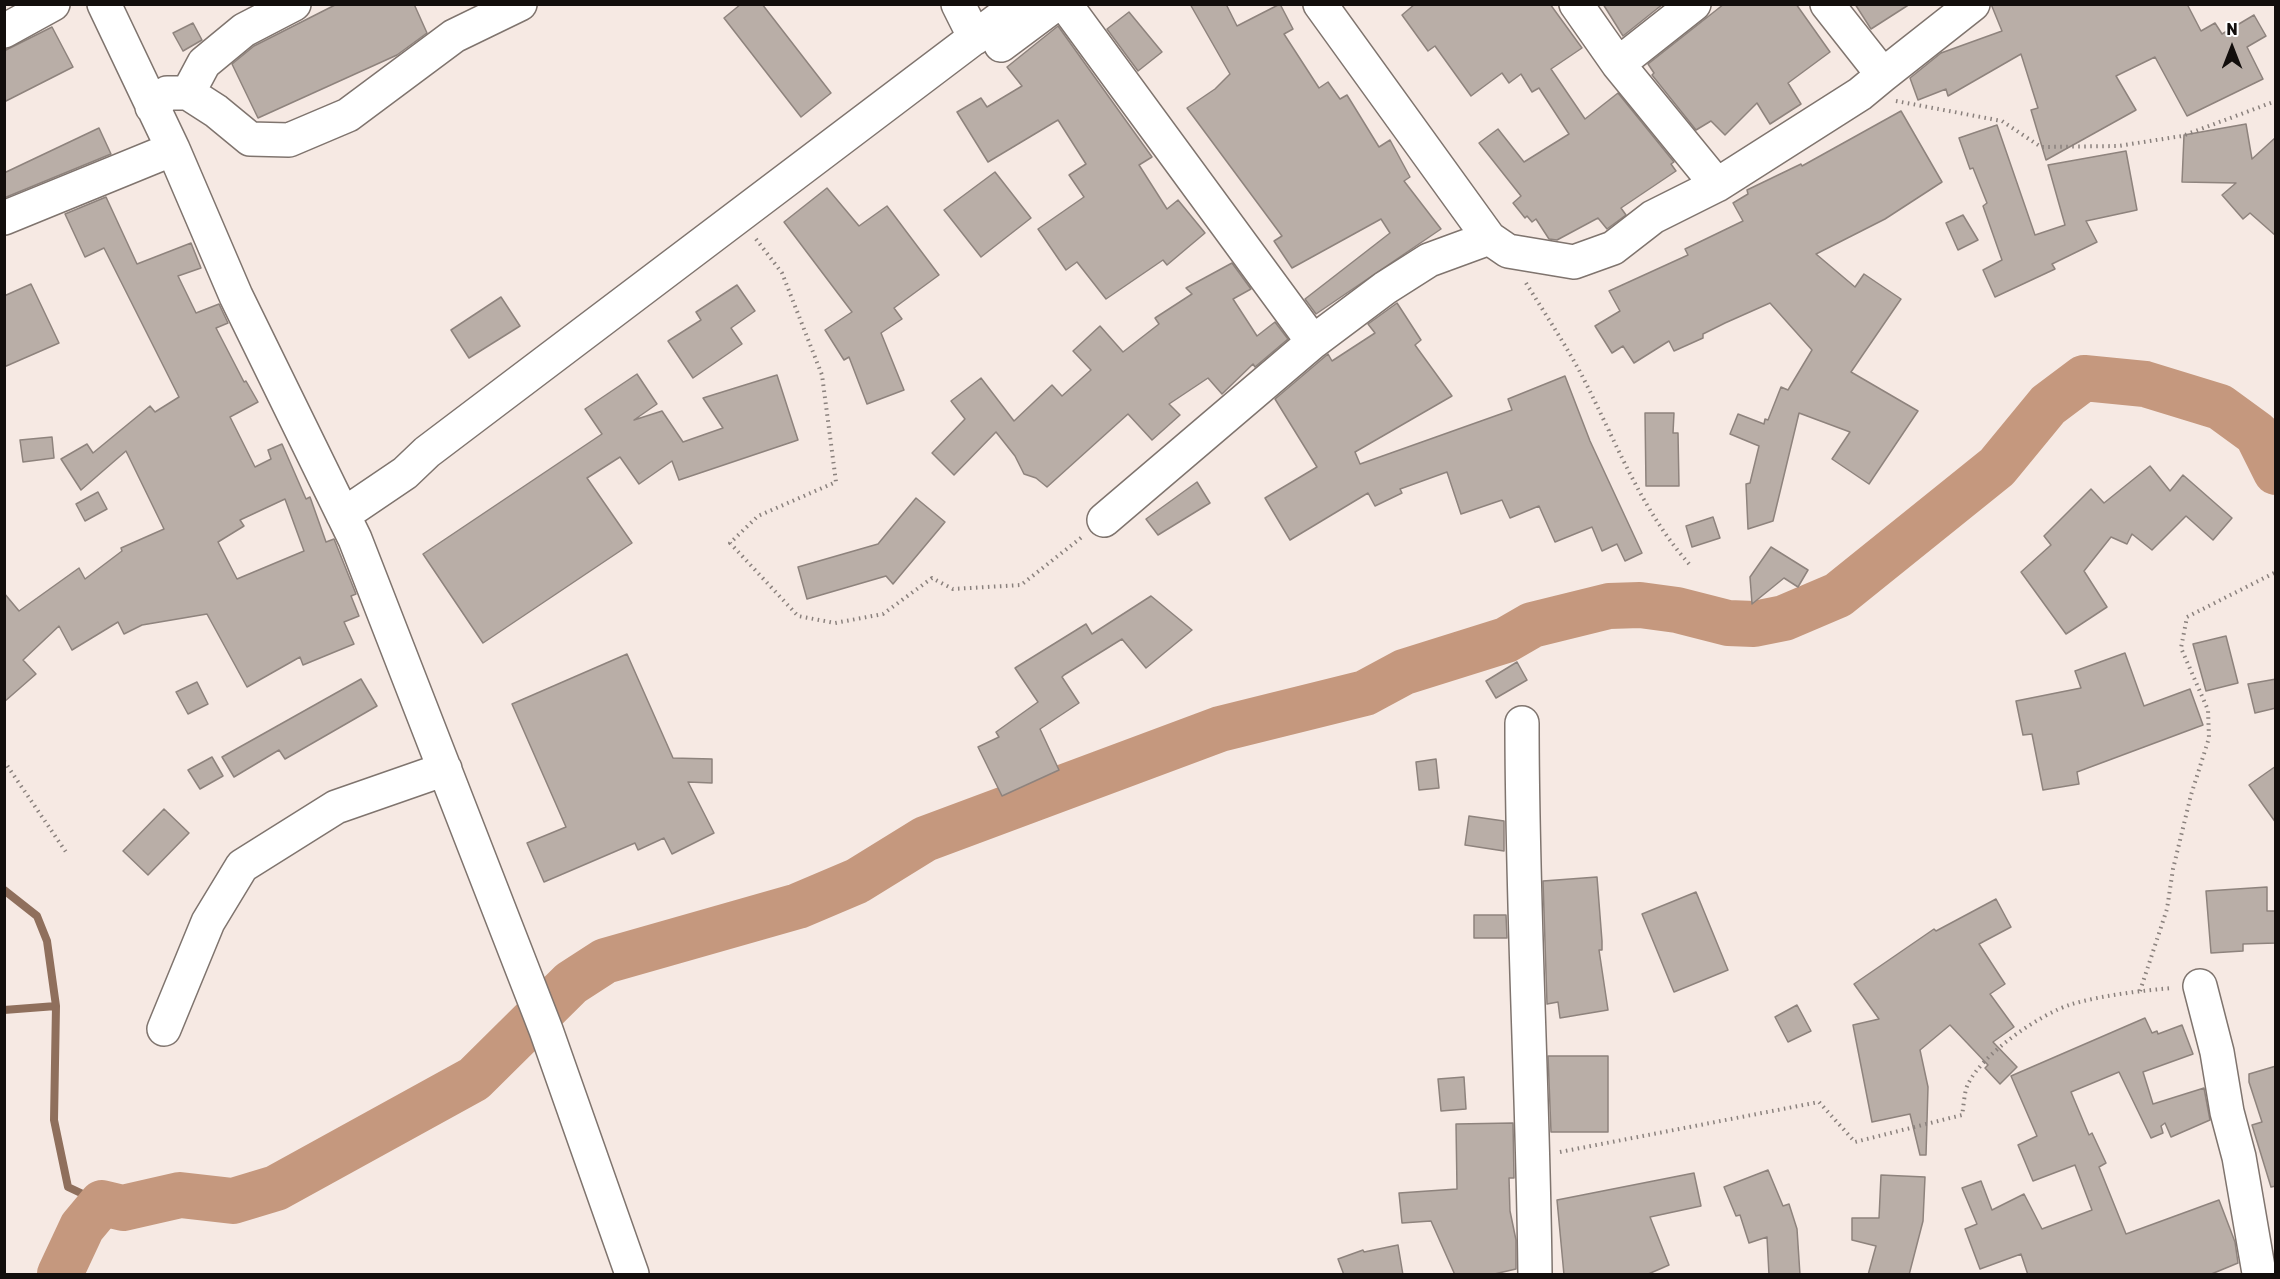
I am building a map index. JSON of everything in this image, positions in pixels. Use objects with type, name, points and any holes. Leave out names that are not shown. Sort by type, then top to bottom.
[{"type":"street","points":[[4,31],[53,4]]},
{"type":"street","points":[[104,4],[173,149],[236,296],[355,539],[546,1030],[632,1275]]},
{"type":"street","points":[[188,93],[204,63],[244,30],[294,4]]},
{"type":"street","points":[[152,107],[166,93],[188,93],[216,111],[250,139],[289,140],[348,115],[454,36],[520,4]]},
{"type":"street","points":[[958,4],[975,38]]},
{"type":"street","points":[[560,363],[1019,4]]},
{"type":"street","points":[[343,515],[405,473],[426,452],[560,363],[750,231],[1056,4]]},
{"type":"street","points":[[1065,4],[1313,342]]},
{"type":"street","points":[[1320,4],[1498,245]]},
{"type":"street","points":[[1576,4],[1618,64],[1717,184]]},
{"type":"street","points":[[1618,64],[1694,4]]},
{"type":"street","points":[[1827,4],[1872,84]]},
{"type":"street","points":[[1104,520],[1313,342],[1385,288],[1429,260],[1498,245],[1574,262],[1613,249],[1653,217],[1717,184],[1872,84],[1973,4]]},
{"type":"street","points":[[4,218],[173,149]]},
{"type":"street","points":[[1522,723],[1524,945],[1534,1157],[1535,1275]]},
{"type":"street","points":[[165,1029],[208,922],[242,866],[336,807],[445,769]]},
{"type":"street","points":[[2200,986],[2217,1052],[2227,1112],[2263,1271]]},
{"type":"path","points":[[1872,84],[2002,121],[2041,147],[2118,146],[2182,136],[2276,101]]},
{"type":"path","points":[[750,231],[782,273],[822,375],[836,482],[758,516],[730,543],[798,616],[835,623],[883,614],[932,578],[953,589],[1021,585],[1104,520]]},
{"type":"path","points":[[1498,245],[1578,370],[1620,454],[1670,543],[1691,566]]},
{"type":"path","points":[[2140,991],[2167,909],[2178,848],[2209,738],[2208,710],[2181,648],[2187,617],[2276,572]]},
{"type":"path","points":[[4,762],[66,852]]},
{"type":"path","points":[[1534,1157],[1819,1102],[1855,1142],[1962,1115],[1968,1084],[1986,1058],[2018,1033],[2071,1004],[2140,991],[2200,986]]},
{"type":"building","points":[[337,4],[414,4],[427,33],[397,55],[258,118],[232,64],[254,46]]},
{"type":"building","points":[[741,4],[762,4],[831,93],[801,117],[724,18]]},
{"type":"building","points":[[1190,4],[1226,4],[1237,26],[1280,4],[1293,29],[1284,34],[1319,88],[1328,82],[1340,99],[1347,95],[1379,147],[1390,140],[1410,177],[1404,181],[1441,229],[1316,314],[1305,299],[1390,233],[1381,219],[1292,268],[1274,241],[1282,236],[1187,108],[1215,89],[1230,74]]},
{"type":"building","points":[[1415,4],[1550,4],[1582,48],[1551,69],[1585,119],[1618,93],[1674,162],[1671,164],[1676,171],[1621,208],[1626,215],[1607,229],[1598,218],[1557,240],[1549,239],[1536,219],[1532,222],[1527,216],[1525,218],[1513,203],[1521,196],[1479,143],[1498,129],[1524,162],[1569,134],[1539,88],[1532,92],[1521,74],[1509,83],[1502,73],[1471,96],[1435,46],[1428,51],[1402,15]]},
{"type":"building","points":[[1603,4],[1663,4],[1623,36]]},
{"type":"building","points":[[1724,4],[1796,4],[1830,52],[1788,83],[1801,104],[1770,124],[1757,103],[1725,135],[1711,121],[1696,130],[1652,75],[1654,73],[1648,64]]},
{"type":"building","points":[[1855,4],[1910,4],[1871,29]]},
{"type":"building","points":[[1991,4],[2187,4],[2201,31],[2215,23],[2222,34],[2254,15],[2266,36],[2247,47],[2263,79],[2187,116],[2155,57],[2116,76],[2136,110],[2046,160],[2031,110],[2038,108],[2021,54],[1948,96],[1946,89],[1918,100],[1910,78],[1941,53],[2002,31]]},
{"type":"building","points":[[1129,12],[1162,52],[1138,71],[1107,29]]},
{"type":"building","points":[[193,23],[202,40],[183,51],[173,33]]},
{"type":"building","points":[[1058,26],[1152,157],[1139,165],[1167,209],[1178,200],[1205,233],[1167,265],[1163,260],[1106,299],[1077,262],[1066,270],[1038,229],[1084,197],[1069,175],[1086,164],[1058,120],[988,162],[957,112],[981,98],[987,107],[1022,86],[1007,67]]},
{"type":"building","points":[[52,27],[73,67],[4,102],[4,51]]},
{"type":"building","points":[[1901,111],[1942,182],[1885,219],[1816,254],[1855,287],[1864,274],[1901,299],[1851,372],[1918,411],[1869,484],[1832,459],[1850,432],[1799,413],[1773,521],[1748,529],[1746,484],[1750,483],[1759,446],[1730,434],[1738,414],[1764,424],[1765,419],[1768,420],[1781,387],[1788,390],[1812,350],[1770,303],[1703,334],[1703,338],[1674,351],[1669,341],[1634,363],[1623,346],[1612,353],[1595,326],[1620,311],[1609,291],[1688,255],[1685,249],[1743,221],[1733,203],[1748,194],[1747,190],[1801,164],[1802,166]]},
{"type":"building","points":[[2246,124],[2252,159],[2276,137],[2276,236],[2250,213],[2243,219],[2222,195],[2236,183],[2182,182],[2184,135]]},
{"type":"building","points":[[1997,125],[2035,235],[2065,225],[2048,165],[2126,151],[2137,210],[2086,221],[2097,242],[2052,264],[2055,269],[1995,297],[1983,270],[2002,260],[1983,206],[1987,203],[1973,168],[1970,169],[1959,138]]},
{"type":"building","points":[[99,128],[111,154],[4,198],[4,173]]},
{"type":"building","points":[[995,172],[1031,218],[981,257],[944,210]]},
{"type":"building","points":[[827,188],[859,226],[887,206],[939,275],[894,308],[902,319],[881,333],[904,390],[867,404],[849,357],[844,360],[825,330],[852,312],[784,222]]},
{"type":"building","points":[[106,197],[137,264],[191,243],[201,268],[178,276],[196,313],[219,304],[228,323],[216,328],[244,382],[246,381],[258,402],[230,417],[255,467],[271,459],[268,450],[282,444],[306,499],[310,497],[326,542],[334,539],[356,594],[351,596],[359,616],[344,622],[354,644],[303,665],[300,657],[247,687],[207,614],[142,625],[124,634],[118,622],[72,650],[59,626],[23,660],[36,674],[4,702],[4,593],[19,611],[79,568],[85,579],[122,551],[121,548],[164,529],[126,451],[81,490],[61,459],[87,444],[93,453],[150,406],[155,412],[179,397],[104,248],[85,257],[65,214]],"holes":[[[285,499],[304,551],[237,579],[218,542],[244,526],[240,520]]]},
{"type":"building","points":[[1963,215],[1978,240],[1958,250],[1946,223]]},
{"type":"building","points":[[1232,263],[1251,289],[1233,299],[1257,336],[1275,322],[1288,339],[1255,367],[1253,364],[1222,394],[1208,378],[1169,404],[1180,415],[1152,440],[1128,414],[1047,487],[1036,478],[1024,474],[1015,456],[996,432],[954,475],[932,453],[965,419],[951,401],[981,378],[1014,421],[1052,385],[1062,396],[1091,370],[1073,351],[1100,326],[1123,352],[1159,324],[1155,318],[1192,294],[1186,288]]},
{"type":"building","points":[[31,284],[59,343],[4,367],[4,296]]},
{"type":"building","points":[[737,285],[755,311],[731,328],[742,344],[693,378],[668,341],[701,320],[696,312]]},
{"type":"building","points":[[501,297],[520,326],[469,358],[451,330]]},
{"type":"building","points":[[1397,303],[1421,340],[1415,345],[1452,396],[1355,452],[1360,464],[1512,410],[1508,399],[1565,376],[1590,441],[1642,553],[1625,561],[1617,544],[1602,551],[1592,527],[1555,542],[1539,506],[1510,518],[1502,500],[1461,514],[1447,472],[1400,489],[1402,493],[1375,506],[1368,493],[1290,540],[1265,498],[1317,467],[1275,399],[1328,354],[1332,361],[1375,333],[1368,324]]},
{"type":"building","points":[[637,374],[657,404],[634,420],[662,411],[683,442],[723,428],[703,398],[777,375],[798,440],[679,480],[672,461],[639,484],[620,457],[587,478],[632,543],[483,643],[423,554],[602,434],[585,409]]},
{"type":"building","points":[[1645,413],[1674,413],[1673,433],[1678,433],[1679,486],[1646,486]]},
{"type":"building","points":[[52,437],[54,458],[23,462],[20,440]]},
{"type":"building","points":[[2150,466],[2170,491],[2183,475],[2232,518],[2213,540],[2186,516],[2152,550],[2132,534],[2127,544],[2111,537],[2084,571],[2107,607],[2066,634],[2021,572],[2051,545],[2044,536],[2091,489],[2104,503]]},
{"type":"building","points":[[1197,482],[1210,503],[1158,535],[1146,519]]},
{"type":"building","points":[[98,492],[107,509],[85,521],[76,504]]},
{"type":"building","points":[[916,498],[945,522],[893,584],[886,576],[807,599],[798,567],[878,544]]},
{"type":"building","points":[[1713,517],[1720,538],[1692,547],[1686,526]]},
{"type":"building","points":[[1771,547],[1808,570],[1798,587],[1784,578],[1752,604],[1750,577]]},
{"type":"building","points":[[1151,596],[1192,630],[1146,668],[1122,639],[1064,675],[1062,677],[1079,703],[1040,729],[1059,770],[1002,796],[978,747],[999,737],[996,732],[1038,702],[1015,668],[1086,624],[1092,634]]},
{"type":"building","points":[[2226,636],[2238,683],[2206,691],[2193,644]]},
{"type":"building","points":[[2125,653],[2144,706],[2190,689],[2203,725],[2077,772],[2079,784],[2043,790],[2032,734],[2023,735],[2016,701],[2081,688],[2075,671]]},
{"type":"building","points":[[627,654],[673,758],[712,759],[712,783],[688,782],[714,833],[672,854],[664,838],[638,850],[635,843],[544,882],[527,843],[566,827],[512,704]]},
{"type":"building","points":[[1517,662],[1527,680],[1496,698],[1486,681]]},
{"type":"building","points":[[361,679],[377,706],[285,759],[279,750],[234,777],[222,757]]},
{"type":"building","points":[[2276,679],[2276,708],[2255,713],[2248,684]]},
{"type":"building","points":[[197,682],[208,704],[188,714],[176,692]]},
{"type":"building","points":[[212,757],[223,776],[200,789],[188,770]]},
{"type":"building","points":[[1436,759],[1439,788],[1419,790],[1416,762]]},
{"type":"building","points":[[2276,766],[2276,823],[2249,785]]},
{"type":"building","points":[[164,809],[189,833],[148,875],[123,851]]},
{"type":"building","points":[[1469,816],[1504,821],[1504,851],[1465,845]]},
{"type":"building","points":[[1597,877],[1602,941],[1602,950],[1599,950],[1608,1010],[1560,1018],[1558,1002],[1547,1004],[1543,881]]},
{"type":"building","points":[[2267,887],[2267,911],[2276,911],[2276,943],[2243,944],[2243,951],[2211,953],[2206,891]]},
{"type":"building","points":[[1696,892],[1728,970],[1674,992],[1642,914]]},
{"type":"building","points":[[1996,899],[2011,927],[1979,944],[2005,984],[1990,994],[2014,1027],[1993,1042],[2017,1067],[2000,1084],[1985,1068],[1988,1065],[1950,1025],[1920,1050],[1928,1087],[1926,1155],[1920,1155],[1910,1114],[1872,1122],[1853,1025],[1879,1019],[1854,984],[1934,929],[1936,931]]},
{"type":"building","points":[[1474,915],[1506,915],[1507,938],[1474,938]]},
{"type":"building","points":[[1797,1005],[1811,1031],[1788,1042],[1775,1017]]},
{"type":"building","points":[[2145,1018],[2152,1033],[2157,1031],[2158,1034],[2182,1025],[2193,1054],[2143,1072],[2153,1104],[2204,1088],[2210,1120],[2171,1137],[2165,1123],[2161,1126],[2163,1133],[2151,1138],[2119,1072],[2071,1092],[2089,1135],[2092,1133],[2106,1163],[2099,1167],[2126,1234],[2219,1200],[2235,1242],[2238,1263],[2209,1275],[2028,1275],[2021,1254],[1980,1269],[1965,1229],[1977,1224],[1962,1188],[1981,1181],[1992,1210],[2024,1194],[2042,1229],[2092,1210],[2075,1165],[2033,1181],[2018,1145],[2037,1136],[2011,1076]]},
{"type":"building","points":[[1548,1056],[1608,1056],[1608,1132],[1551,1132]]},
{"type":"building","points":[[2276,1066],[2276,1186],[2271,1187],[2252,1125],[2262,1122],[2249,1082],[2249,1074]]},
{"type":"building","points":[[1464,1077],[1466,1109],[1441,1111],[1438,1079]]},
{"type":"building","points":[[1513,1123],[1514,1178],[1509,1178],[1510,1211],[1516,1240],[1516,1269],[1490,1275],[1455,1275],[1431,1221],[1402,1223],[1399,1193],[1457,1189],[1456,1124]]},
{"type":"building","points":[[1768,1170],[1783,1206],[1789,1204],[1797,1229],[1800,1275],[1769,1275],[1767,1237],[1749,1243],[1740,1215],[1736,1216],[1724,1187]]},
{"type":"building","points":[[1694,1173],[1701,1206],[1650,1217],[1669,1265],[1646,1275],[1564,1275],[1557,1200]]},
{"type":"building","points":[[1881,1175],[1925,1177],[1923,1221],[1909,1275],[1868,1275],[1876,1246],[1852,1240],[1852,1218],[1879,1218]]},
{"type":"building","points":[[1398,1245],[1403,1275],[1344,1275],[1338,1259],[1363,1250],[1364,1252]]},
{"type":"waterway","points":[[60,1274],[82,1227],[102,1203],[123,1208],[180,1195],[233,1201],[276,1188],[474,1079],[571,983],[605,961],[798,906],[857,881],[925,839],[1220,729],[1365,693],[1404,672],[1506,640],[1532,625],[1609,606],[1640,605],[1677,610],[1728,623],[1754,624],[1784,618],[1838,595],[1997,467],[2048,405],[2084,378],[2145,384],[2220,407],[2257,434],[2276,472]]},
{"type":"waterway","points":[[4,890],[37,916],[47,941],[56,1006]]},
{"type":"waterway","points":[[4,1010],[56,1006],[54,1120],[68,1187],[102,1203]]}]
